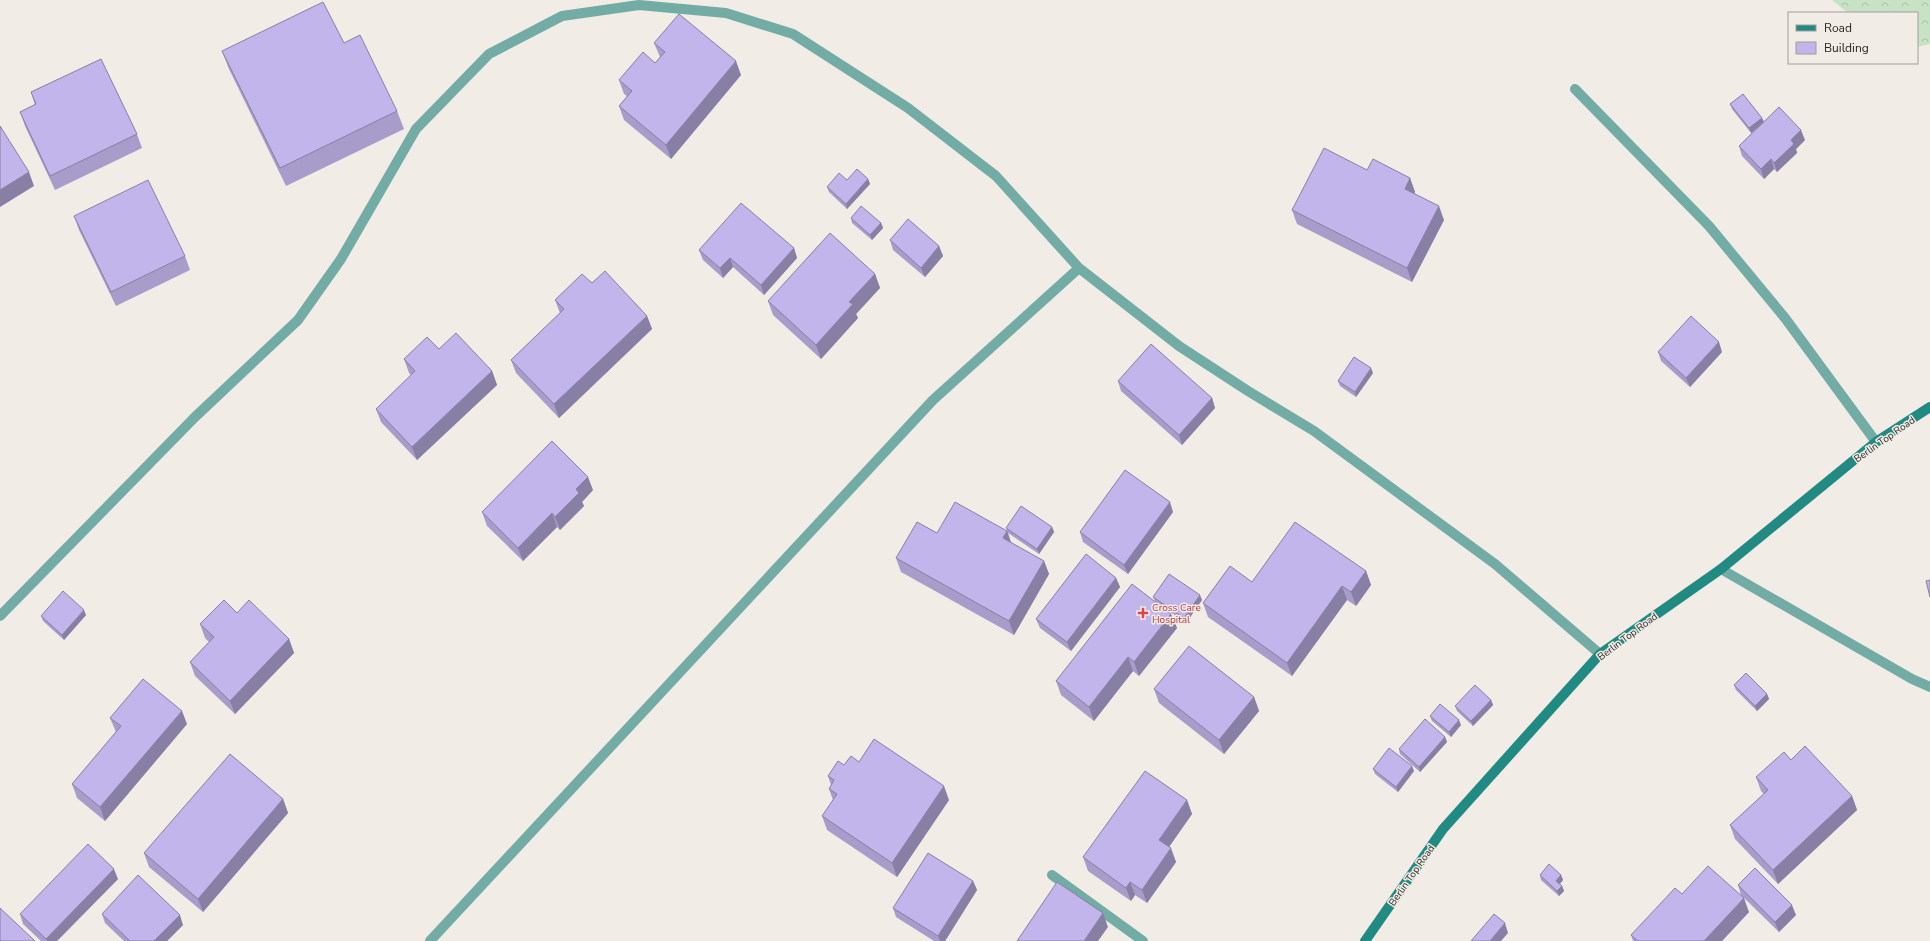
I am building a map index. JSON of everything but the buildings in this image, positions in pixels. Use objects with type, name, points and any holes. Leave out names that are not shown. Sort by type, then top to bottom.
[{"type":"street","points":[[0,616],[195,417],[298,320],[341,259],[416,129],[489,54],[562,16],[639,5],[726,13],[793,34],[908,108],[996,176],[1079,268],[1179,346],[1248,391],[1314,431],[1495,564],[1600,654]]},
{"type":"street","points":[[1575,89],[1709,226],[1785,318],[1876,442]]},
{"type":"street","points":[[430,941],[933,400],[1079,268]]},
{"type":"street","name":"Berlin Top Road","points":[[1365,941],[1443,829],[1600,654],[1721,569],[1876,442],[1930,407]]},
{"type":"street","points":[[1721,569],[1912,679],[1930,687]]},
{"type":"street","points":[[1052,875],[1143,941]]},
{"type":"green space","points":[[1832,0],[1930,0],[1930,44],[1918,47],[1918,12],[1847,12]]},
{"type":"place","name":"Cross Care Hospital","points":[[1143,613]]}]
